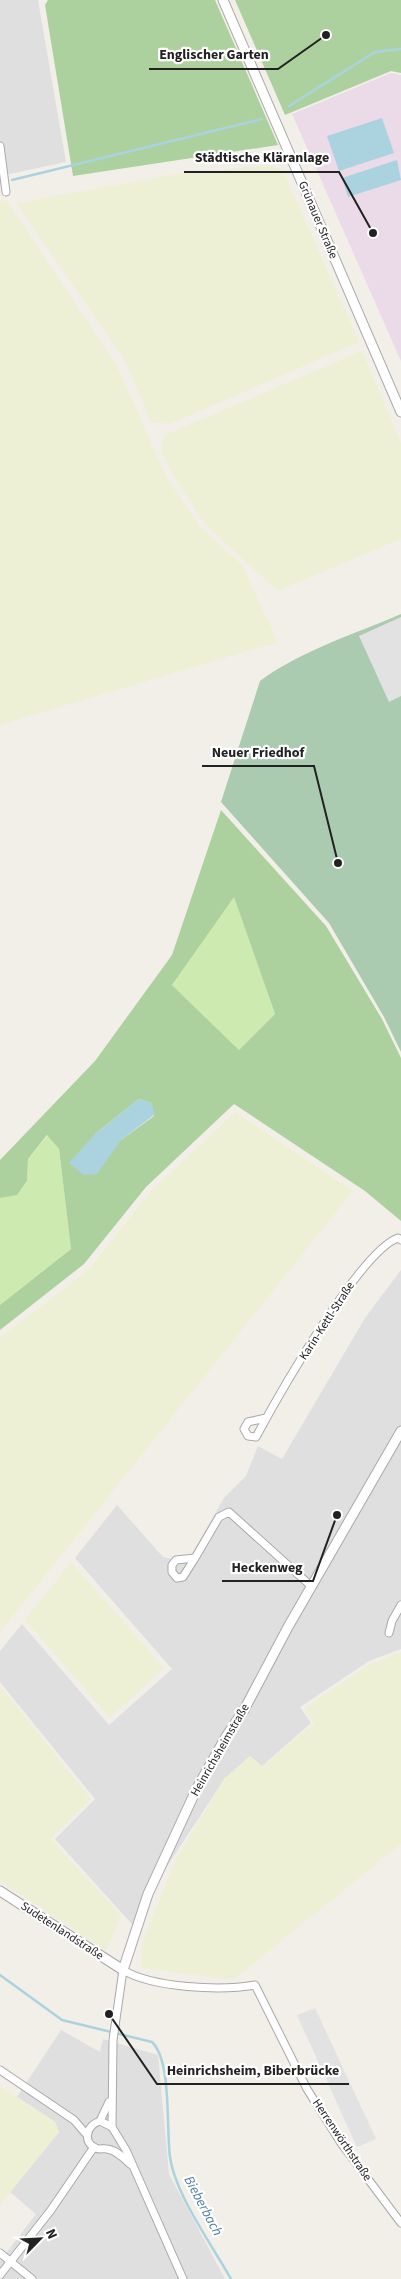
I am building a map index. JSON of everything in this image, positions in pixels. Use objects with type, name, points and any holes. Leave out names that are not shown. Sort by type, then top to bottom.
[{"type":"street","name":"Grünauer Straße","points":[[223,0],[401,412]]},
{"type":"street","points":[[0,146],[6,192]]},
{"type":"street","name":"Karin-Kettl-Straße","points":[[266,1418],[337,1303],[362,1269],[391,1240],[398,1238],[401,1240]]},
{"type":"street","name":"Heinrichsheimstraße","points":[[183,2279],[112,2126],[113,2040],[123,1970],[148,1894],[172,1838],[197,1788],[251,1698],[311,1586],[354,1516],[401,1431]]},
{"type":"street","points":[[194,1558],[219,1517],[229,1512],[311,1586]]},
{"type":"street","points":[[389,1633],[392,1621],[401,1605]]},
{"type":"street","name":"Sudetenlandstraße","points":[[0,1891],[123,1970]]},
{"type":"street","name":"Herrenwörthstraße","points":[[123,1970],[132,1975],[165,1983],[236,1989],[255,1985],[307,2089],[341,2143],[401,2222]]},
{"type":"street","points":[[0,2070],[81,2125],[90,2144],[94,2147],[51,2210],[0,2274]]},
{"type":"street","name":"Heinrichsheimstraße","points":[[87,2135],[88,2130],[97,2122],[111,2094]]},
{"type":"street","points":[[64,2114],[112,2126]]},
{"type":"street","points":[[106,2149],[113,2143],[115,2135]]},
{"type":"street","name":"Heinrichsheimstraße","points":[[94,2147],[117,2153],[132,2166]]},
{"type":"street","points":[[0,2253],[32,2279]]},
{"type":"shaded area","points":[[0,0],[38,0],[66,162],[0,176]]},
{"type":"shaded area","points":[[391,73],[401,75],[401,361],[292,114]]},
{"type":"shaded area","points":[[401,617],[401,696],[389,702],[359,636]]},
{"type":"shaded area","points":[[401,1270],[401,1649],[369,1661],[300,1707],[311,1723],[262,1766],[225,1778],[158,1880],[140,1933],[55,1839],[95,1799],[0,1682],[0,1651],[22,1624],[109,1725],[172,1669],[75,1558],[117,1505],[163,1557],[172,1559],[191,1555],[224,1498],[246,1476],[258,1446],[282,1459],[365,1318]]},
{"type":"shaded area","points":[[315,2008],[376,2139],[357,2147],[297,2015]]},
{"type":"shaded area","points":[[61,2030],[100,2052],[103,2039],[158,2055],[169,2174],[225,2279],[0,2279],[0,2261],[36,2214],[10,2192],[59,2132],[55,2122],[17,2097]]},
{"type":"green space","points":[[48,0],[215,0],[278,145],[73,176],[45,5]]},
{"type":"green space","points":[[235,0],[401,0],[401,73],[391,71],[285,115]]},
{"type":"green space","points":[[267,165],[283,170],[359,342],[170,424],[151,422],[124,359],[16,203],[172,175]]},
{"type":"green space","points":[[6,200],[117,366],[167,478],[200,527],[242,565],[278,642],[0,725],[0,201]]},
{"type":"green space","points":[[362,351],[401,442],[401,539],[277,591],[204,523],[169,469],[161,447],[165,435]]},
{"type":"green space","points":[[401,614],[401,1052],[384,1017],[329,923],[221,802],[260,681],[310,652]]},
{"type":"green space","points":[[221,810],[326,926],[382,1019],[401,1058],[401,1221],[365,1191],[234,1104],[146,1187],[84,1264],[0,1330],[0,1305],[71,1249],[59,1149],[47,1135],[28,1159],[27,1181],[17,1195],[0,1198],[0,1160],[95,1061],[172,955]],"holes":[[[234,897],[275,1014],[239,1050],[172,985]],[[139,1099],[151,1103],[154,1116],[121,1140],[95,1134]]]},
{"type":"green space","points":[[234,896],[275,1014],[239,1050],[172,985]]},
{"type":"green space","points":[[235,1112],[353,1191],[0,1632],[0,1338],[89,1269],[151,1191]]},
{"type":"green space","points":[[48,1135],[59,1149],[71,1249],[0,1305],[0,1198],[17,1194],[27,1181],[28,1159]]},
{"type":"green space","points":[[71,1562],[164,1668],[110,1718],[25,1620]]},
{"type":"green space","points":[[401,1652],[401,1844],[233,1980],[141,1968],[143,1940],[176,1859],[225,1778],[250,1756],[262,1766],[314,1724],[304,1708],[368,1665]]},
{"type":"green space","points":[[0,1686],[91,1799],[51,1839],[121,1916],[106,1951],[0,1881]]},
{"type":"green space","points":[[0,2086],[55,2122],[59,2132],[0,2205]]},
{"type":"water","points":[[382,118],[394,153],[339,171],[327,136]]},
{"type":"water","points":[[397,160],[401,180],[348,197],[342,178]]},
{"type":"water","points":[[139,1099],[152,1103],[154,1115],[121,1140],[97,1174],[84,1175],[69,1163],[95,1134]]},
{"type":"waterway","points":[[289,106],[375,52],[401,49]]},
{"type":"waterway","points":[[12,180],[262,119]]},
{"type":"waterway","name":"Bieberbach","points":[[0,1975],[62,2020],[152,2042],[163,2064],[167,2096],[170,2157],[173,2171],[186,2203],[231,2279]]},
{"type":"place","name":"Englischer Garten","points":[[326,35]]},
{"type":"place","name":"Städtische Kläranlage","points":[[373,233]]},
{"type":"place","name":"Neuer Friedhof","points":[[338,863]]},
{"type":"place","name":"Heckenweg","points":[[337,1515]]},
{"type":"place","name":"Heinrichsheim, Biberbrücke","points":[[109,2014]]}]
